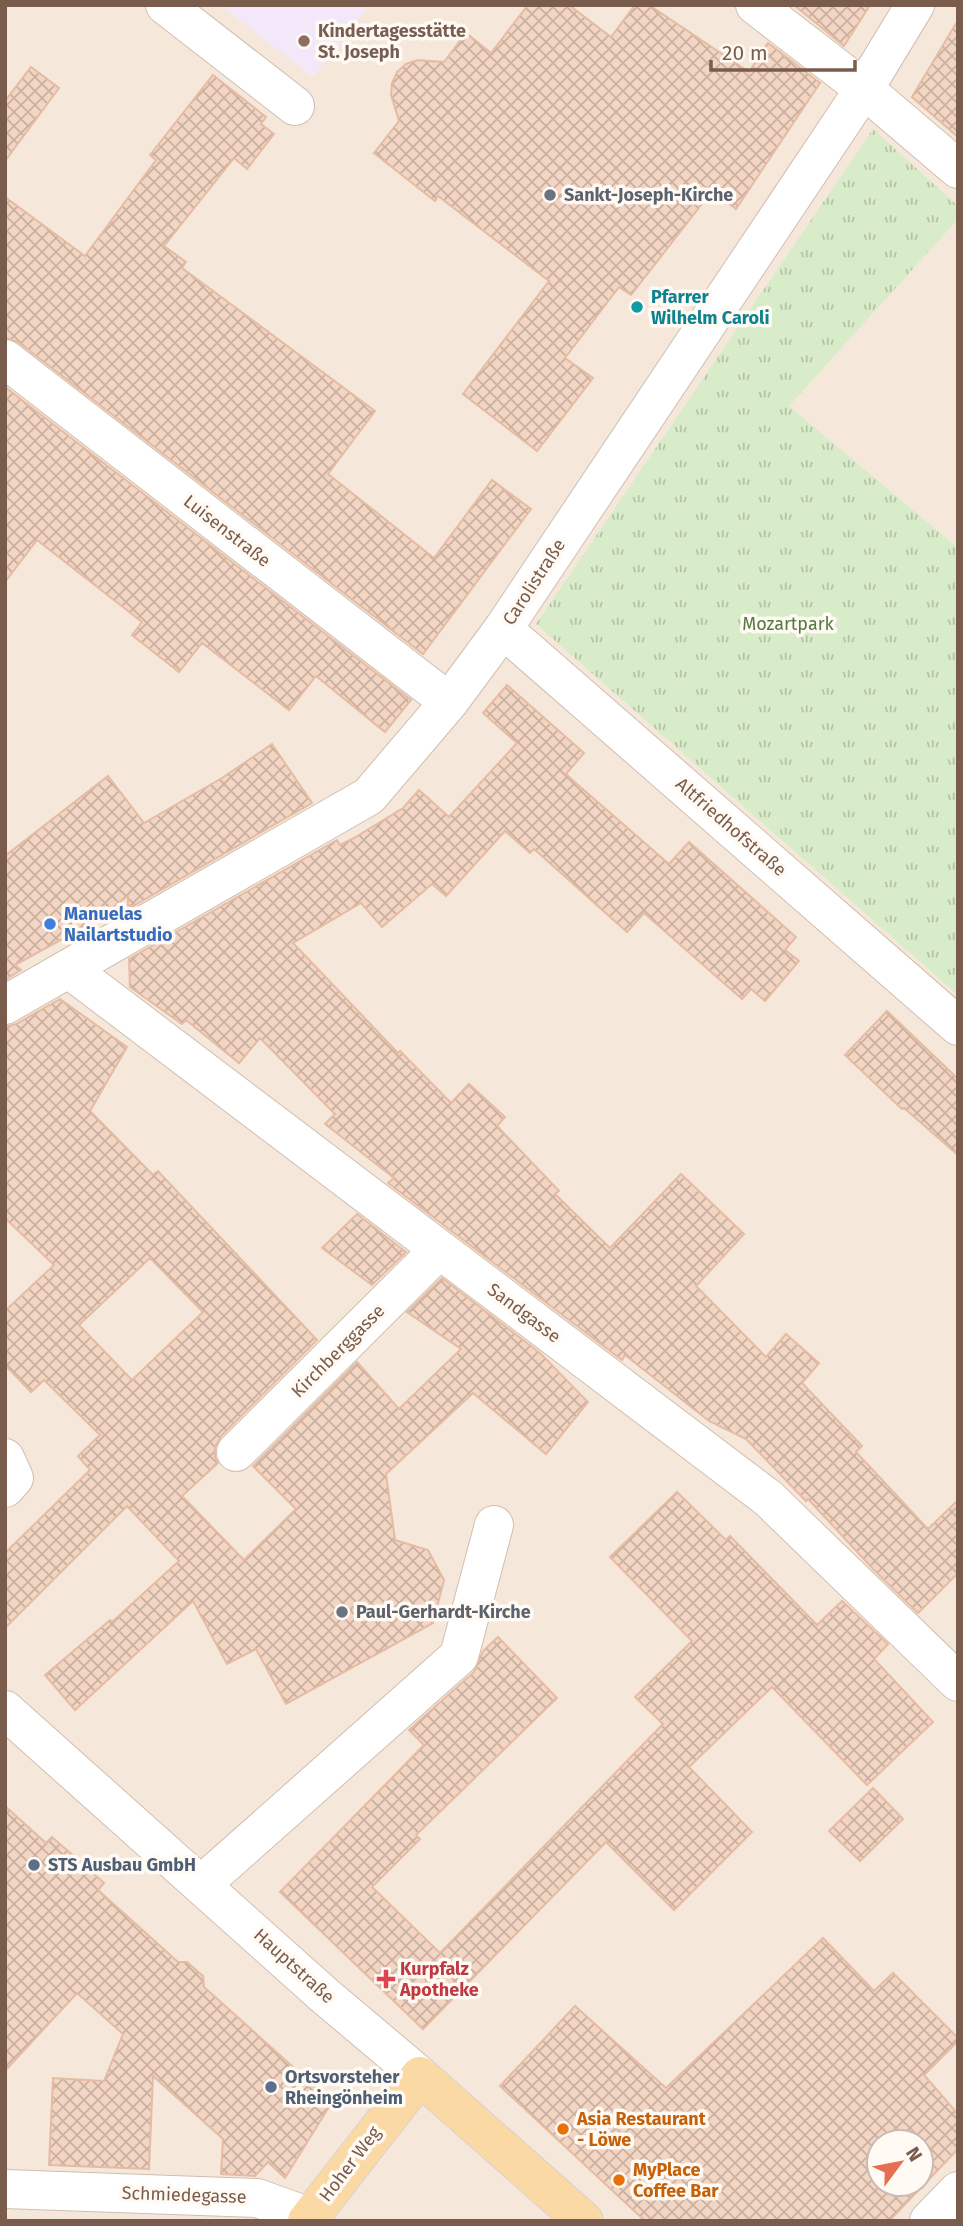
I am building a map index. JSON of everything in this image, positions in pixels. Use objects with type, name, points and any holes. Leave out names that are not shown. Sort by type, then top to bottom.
[{"type":"main road","name":"Hoher Weg","points":[[308,2219],[420,2076]]},
{"type":"main road","name":"Hauptstraße","points":[[420,2076],[584,2221]]},
{"type":"street","points":[[165,5],[295,107]]},
{"type":"street","points":[[755,5],[864,89],[958,169]]},
{"type":"street","name":"Carolistraße","points":[[5,1005],[369,796],[449,702],[503,629],[864,89],[915,5]]},
{"type":"street","name":"Luisenstraße","points":[[5,359],[449,702]]},
{"type":"street","name":"Altfriedhofstraße","points":[[503,629],[958,1026]]},
{"type":"street","name":"Sandgasse","points":[[69,969],[768,1498],[958,1682]]},
{"type":"street","name":"Kirchberggasse","points":[[236,1452],[439,1250]]},
{"type":"street","points":[[5,1458],[14,1478],[5,1488]]},
{"type":"street","points":[[202,1884],[459,1656],[494,1525]]},
{"type":"street","name":"Hauptstraße","points":[[5,1710],[324,1995],[420,2076]]},
{"type":"street","name":"Schmiedegasse","points":[[5,2189],[257,2198],[308,2219]]},
{"type":"street","points":[[929,2221],[958,2191]]},
{"type":"street","name":"Schmiedegasse","points":[[69,2221],[97,2192]]},
{"type":"shaded area","points":[[5,5],[958,5],[958,2221],[5,2221]]},
{"type":"shaded area","name":"Kindertagesstätte St. Joseph","points":[[220,5],[369,5],[313,77]]},
{"type":"green space","name":"Mozartpark","points":[[873,129],[958,206],[958,219],[789,406],[958,548],[958,995],[536,624]]},
{"type":"building","points":[[528,5],[569,5],[611,37],[635,5],[649,5],[749,72],[768,43],[820,83],[736,209],[712,191],[631,295],[619,287],[565,358],[593,378],[537,451],[463,394],[549,281],[438,196],[435,201],[374,153],[399,121],[391,95],[397,72],[406,64],[418,60],[444,62],[466,33],[491,53]]},
{"type":"building","points":[[794,5],[870,5],[844,46]]},
{"type":"building","points":[[958,20],[958,137],[912,97]]},
{"type":"building","points":[[31,67],[59,88],[5,161],[5,101]]},
{"type":"building","points":[[213,75],[266,117],[261,124],[274,134],[247,169],[234,158],[164,246],[186,262],[182,268],[375,411],[328,474],[434,558],[492,480],[531,509],[423,654],[18,342],[5,338],[5,197],[85,256],[156,160],[150,155]]},
{"type":"building","points":[[5,387],[411,700],[385,732],[316,676],[289,710],[202,643],[179,672],[132,635],[142,622],[37,540],[5,582]]},
{"type":"building","points":[[507,685],[584,753],[566,774],[669,864],[689,842],[796,937],[785,950],[799,961],[765,1001],[751,989],[742,999],[644,913],[627,932],[534,849],[530,853],[505,831],[446,896],[432,884],[382,927],[361,903],[293,943],[398,1053],[400,1051],[451,1103],[469,1084],[505,1117],[497,1126],[559,1191],[555,1194],[610,1248],[681,1174],[744,1234],[696,1286],[766,1357],[786,1334],[819,1363],[802,1383],[862,1446],[856,1452],[928,1529],[958,1500],[958,1573],[918,1613],[746,1439],[709,1421],[625,1355],[622,1360],[388,1183],[394,1178],[325,1124],[335,1114],[260,1038],[239,1063],[186,1020],[182,1024],[130,987],[129,959],[337,840],[340,845],[354,838],[403,808],[419,790],[449,817],[517,743],[483,713]]},
{"type":"building","points":[[272,744],[312,803],[128,909],[128,896],[90,924],[15,965],[21,970],[5,980],[5,856],[108,776],[144,823],[222,778]]},
{"type":"building","points":[[60,999],[127,1047],[90,1111],[153,1175],[158,1171],[317,1340],[221,1436],[215,1447],[218,1463],[182,1496],[244,1560],[296,1509],[253,1466],[357,1362],[399,1409],[461,1349],[407,1312],[442,1278],[540,1353],[588,1402],[546,1454],[473,1393],[386,1474],[395,1540],[428,1550],[444,1580],[433,1623],[286,1704],[256,1649],[227,1664],[193,1601],[75,1710],[45,1675],[110,1620],[112,1622],[179,1561],[127,1506],[5,1628],[5,1553],[90,1470],[78,1456],[100,1435],[44,1380],[31,1392],[5,1365],[5,1311],[54,1265],[5,1218],[5,1027],[16,1024]],"holes":[[[150,1258],[203,1312],[132,1380],[79,1325]]]},
{"type":"building","points":[[887,1011],[958,1079],[958,1155],[902,1109],[845,1055]]},
{"type":"building","points":[[357,1214],[406,1252],[372,1285],[322,1248]]},
{"type":"building","points":[[677,1492],[726,1540],[730,1536],[817,1625],[842,1601],[888,1644],[874,1659],[933,1722],[867,1785],[772,1687],[689,1767],[752,1832],[674,1910],[606,1842],[423,2029],[280,1892],[424,1745],[409,1730],[474,1672],[483,1651],[498,1637],[557,1698],[416,1835],[420,1839],[372,1887],[440,1953],[663,1724],[635,1697],[692,1641],[610,1557]]},
{"type":"building","points":[[873,1788],[903,1819],[860,1861],[829,1831]]},
{"type":"building","points":[[5,1806],[46,1843],[52,1837],[82,1863],[104,1883],[98,1890],[178,1962],[187,1962],[203,1976],[204,1987],[332,2102],[285,2178],[268,2162],[255,2176],[221,2174],[223,2139],[153,2076],[149,2169],[49,2165],[53,2078],[104,2081],[123,2034],[77,1993],[5,2071]]},
{"type":"building","points":[[823,1938],[874,1991],[893,1973],[958,2038],[924,2075],[958,2114],[958,2149],[935,2173],[935,2128],[865,2128],[865,2198],[911,2198],[889,2221],[645,2221],[500,2086],[575,2006],[666,2088]]},
{"type":"place","name":"Kindertagesstätte St. Joseph","points":[[304,41]]},
{"type":"place","name":"Sankt-Joseph-Kirche","points":[[550,195]]},
{"type":"place","name":"Pfarrer Wilhelm Caroli","points":[[637,307]]},
{"type":"place","name":"Manuelas Nailartstudio","points":[[50,924]]},
{"type":"place","name":"Paul-Gerhardt-Kirche","points":[[342,1612]]},
{"type":"place","name":"STS Ausbau GmbH","points":[[34,1865]]},
{"type":"place","name":"Kurpfalz Apotheke","points":[[386,1979]]},
{"type":"place","name":"Ortsvorsteher Rheingönheim","points":[[271,2087]]},
{"type":"place","name":"Asia Restaurant - Löwe","points":[[563,2129]]},
{"type":"place","name":"MyPlace Coffee Bar","points":[[619,2180]]}]
